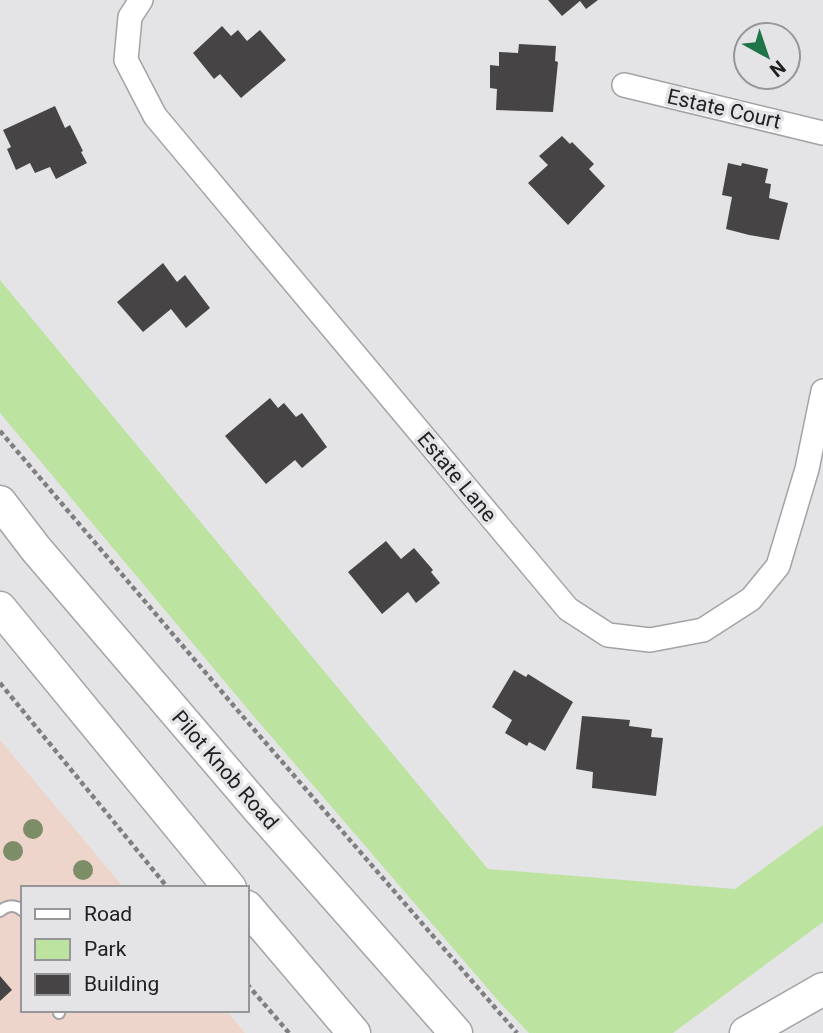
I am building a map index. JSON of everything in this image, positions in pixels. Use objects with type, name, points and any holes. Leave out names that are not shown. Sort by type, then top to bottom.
[{"type":"main road","name":"Pilot Knob Road","points":[[0,502],[261,812],[456,1033]]},
{"type":"main road","points":[[0,608],[228,886]]},
{"type":"main road","points":[[248,908],[354,1033]]},
{"type":"main road","points":[[317,989],[346,1033]]},
{"type":"main road","points":[[746,1033],[823,991]]},
{"type":"main road","points":[[768,1033],[823,991]]},
{"type":"street","name":"Estate Lane","points":[[141,0],[130,17],[127,60],[155,116],[568,610],[608,635],[650,640],[703,630],[751,598],[778,566],[807,469],[823,391]]},
{"type":"street","name":"Estate Court","points":[[624,85],[823,133]]},
{"type":"lane","points":[[0,911],[14,906],[21,910]]},
{"type":"path","points":[[0,431],[517,1033]]},
{"type":"path","points":[[0,683],[166,886]]},
{"type":"path","points":[[248,985],[289,1033]]},
{"type":"shaded area","points":[[0,740],[122,886],[21,886],[21,1012],[228,1012],[245,1033],[0,1033]]},
{"type":"green space","points":[[0,280],[488,869],[735,889],[823,825],[823,922],[673,1033],[529,1033],[501,1004],[251,713],[0,413]]},
{"type":"building","points":[[548,0],[598,0],[586,9],[580,1],[562,16]]},
{"type":"building","points":[[222,26],[231,36],[238,30],[247,41],[260,30],[286,60],[241,98],[220,74],[214,79],[193,53]]},
{"type":"building","points":[[519,44],[556,46],[555,61],[558,62],[553,112],[496,110],[497,89],[490,88],[490,65],[499,66],[499,52],[518,53]]},
{"type":"building","points":[[55,106],[65,128],[70,125],[87,163],[56,179],[50,167],[35,173],[30,163],[16,170],[7,149],[11,147],[3,130]]},
{"type":"building","points":[[562,136],[594,164],[589,169],[605,186],[568,225],[528,183],[548,165],[539,156]]},
{"type":"building","points":[[728,163],[768,169],[765,183],[771,184],[769,198],[788,203],[779,240],[726,229],[732,197],[722,195]]},
{"type":"building","points":[[163,263],[177,282],[185,275],[210,308],[186,328],[171,309],[143,332],[117,302]]},
{"type":"building","points":[[270,398],[278,408],[284,403],[296,417],[302,413],[327,447],[302,468],[295,460],[266,484],[225,436]]},
{"type":"building","points":[[386,541],[401,559],[414,548],[433,570],[431,572],[440,583],[416,603],[408,592],[382,614],[348,572]]},
{"type":"building","points":[[514,670],[526,677],[528,674],[573,702],[545,751],[529,742],[527,746],[505,733],[512,720],[492,707]]},
{"type":"building","points":[[582,716],[630,720],[629,726],[652,729],[651,737],[663,738],[656,796],[592,788],[593,772],[576,769]]},
{"type":"building","points":[[0,976],[12,990],[0,1001]]}]
